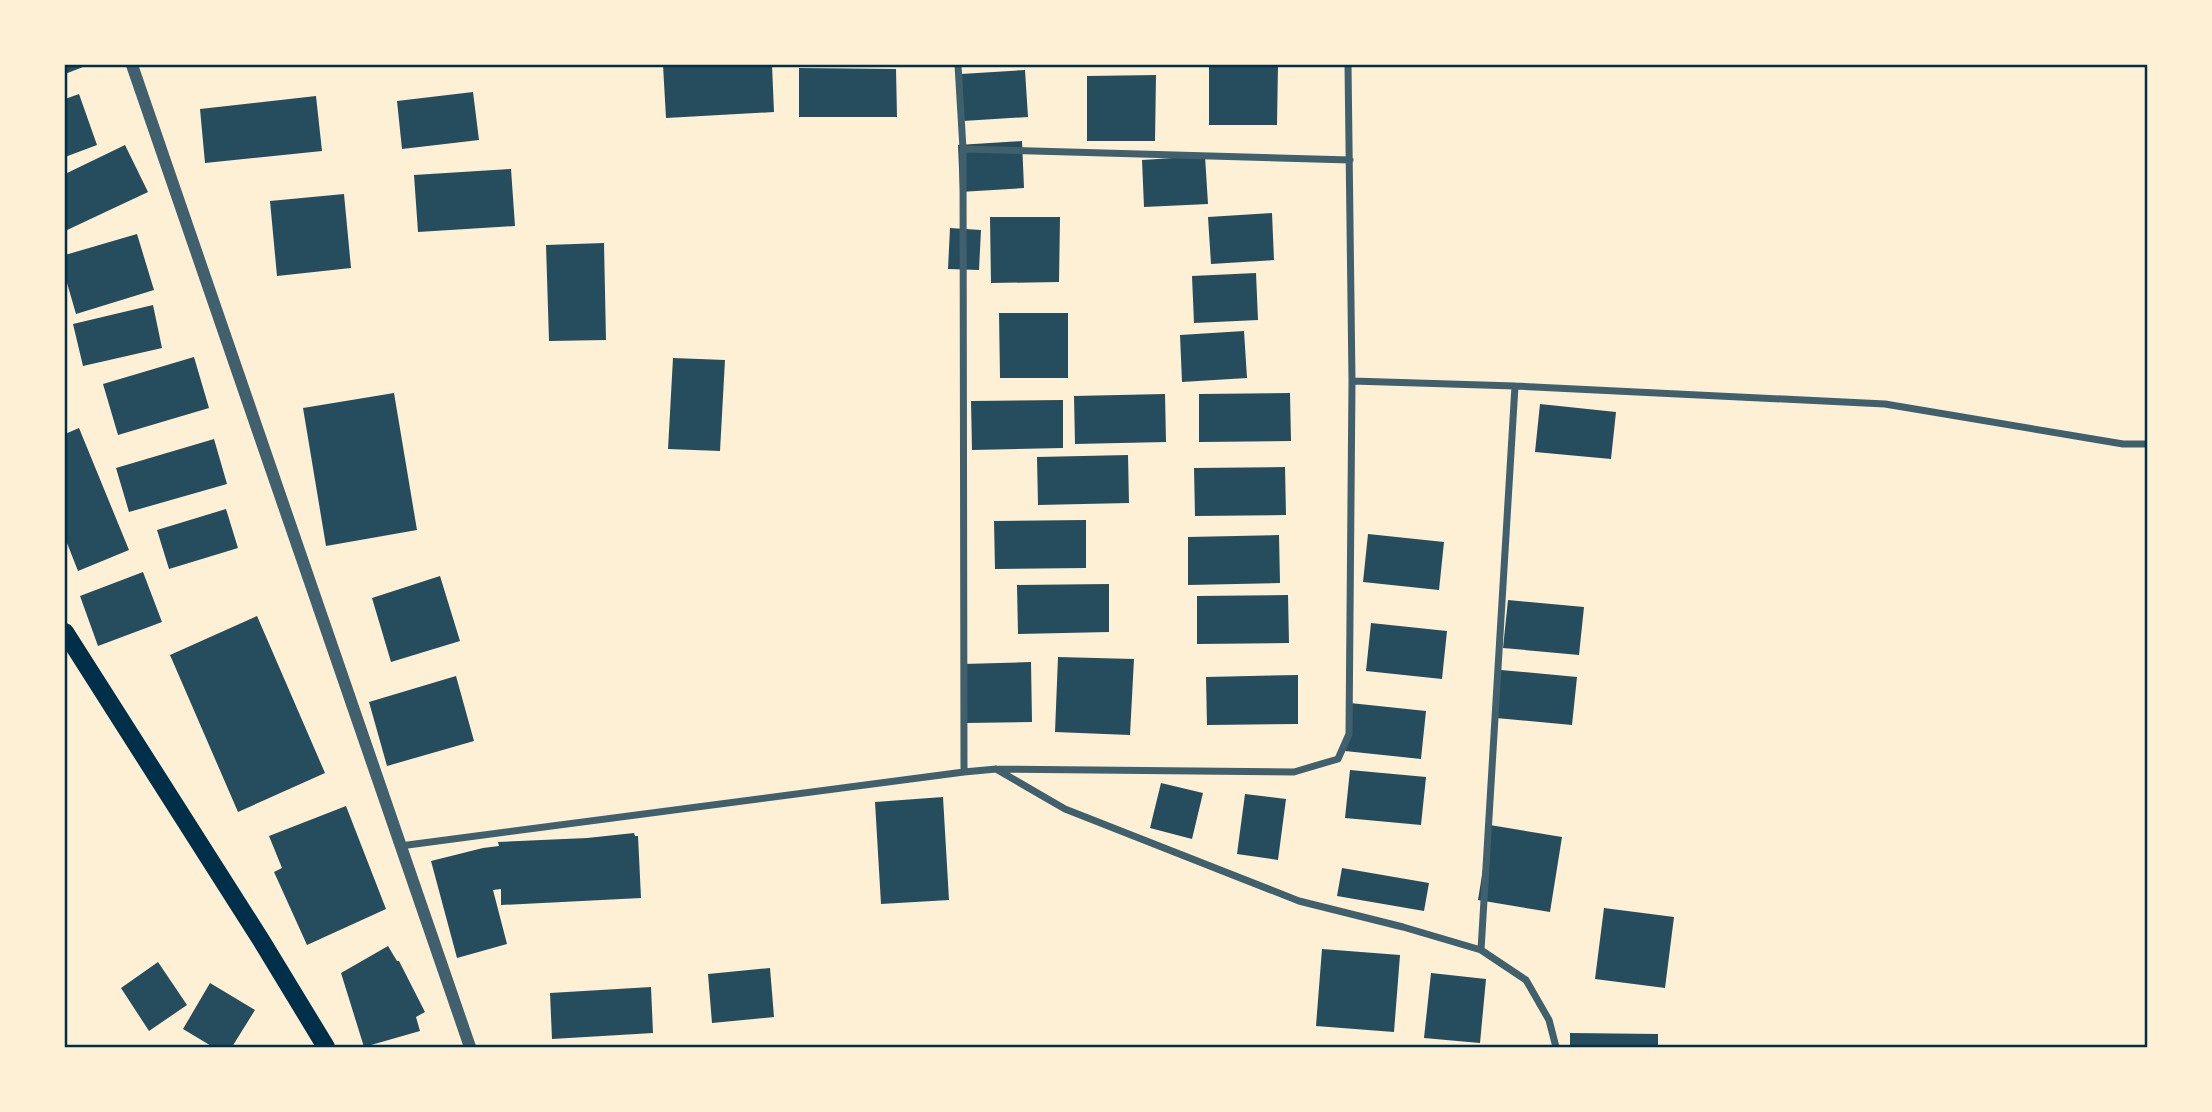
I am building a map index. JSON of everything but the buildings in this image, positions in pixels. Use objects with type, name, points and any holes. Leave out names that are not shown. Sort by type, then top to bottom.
[{"type":"main road","points":[[65,632],[326,1047]]},
{"type":"street","points":[[132,65],[470,1047]]},
{"type":"street","points":[[958,65],[963,149],[964,772]]},
{"type":"street","points":[[400,846],[996,769],[1294,772],[1338,759],[1349,734],[1352,382],[1348,65]]},
{"type":"street","points":[[963,149],[1350,160]]},
{"type":"street","points":[[1352,382],[1515,386],[1885,404],[2123,444],[2147,444]]},
{"type":"street","points":[[1480,950],[1515,386]]},
{"type":"street","points":[[996,769],[1065,809],[1299,901],[1480,950],[1526,980],[1549,1020],[1556,1047]]}]
